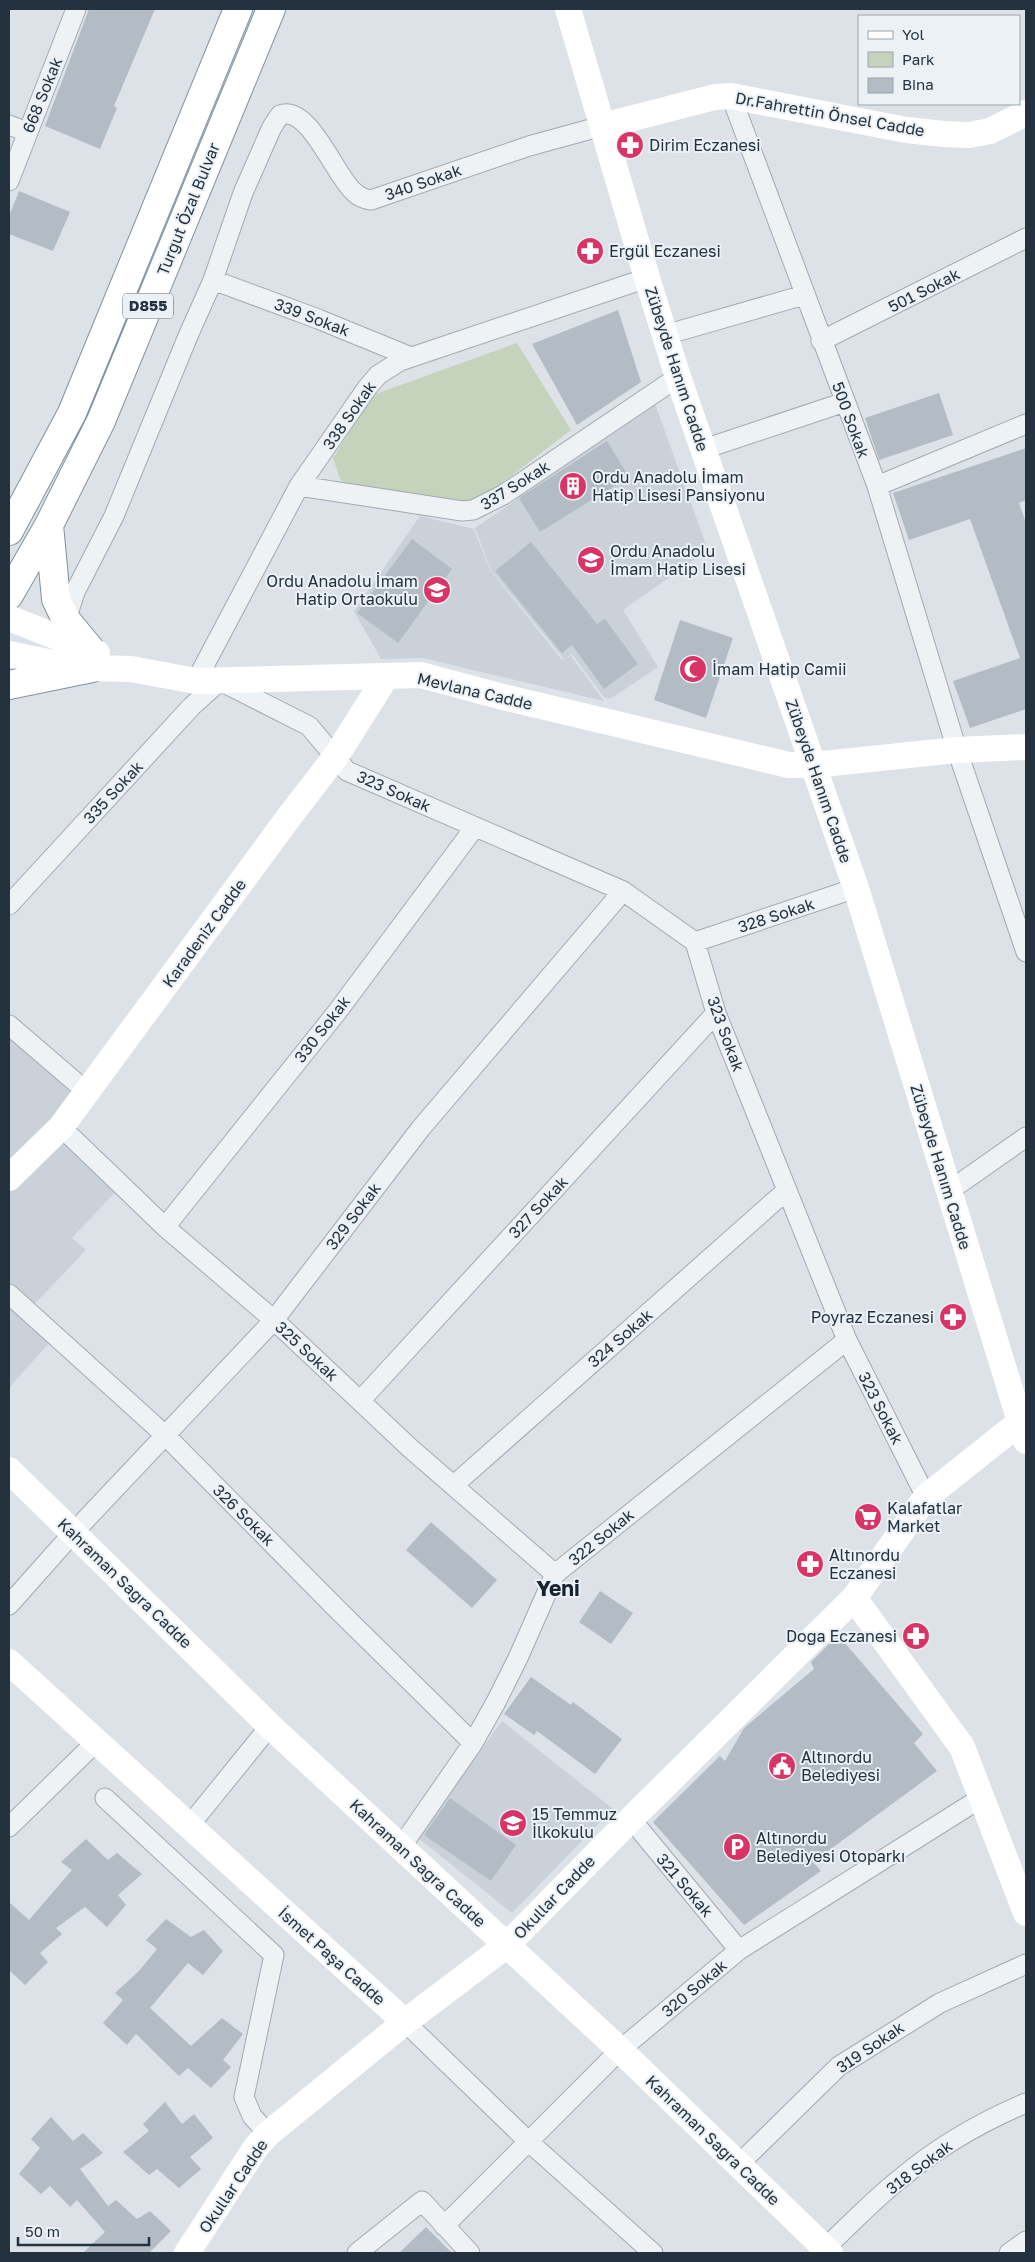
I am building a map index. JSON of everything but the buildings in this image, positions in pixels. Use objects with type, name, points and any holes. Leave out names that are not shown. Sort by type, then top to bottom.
[{"type":"highway","name":"Turgut Özal Bulvar","points":[[9,531],[72,413],[238,9]]},
{"type":"highway","name":"Turgut Özal Bulvar","points":[[9,595],[48,525],[101,420],[271,9]]},
{"type":"highway","points":[[9,685],[91,658],[66,620],[56,599],[48,525]]},
{"type":"street","name":"668 Sokak","points":[[9,180],[76,9]]},
{"type":"street","name":"Zübeyde Hanım Cadde","points":[[568,9],[678,377],[856,888],[1024,1427]]},
{"type":"street","name":"Dr.Fahrettin Önsel Cadde","points":[[602,126],[715,97],[730,96],[906,130],[944,134],[969,135],[990,131],[1026,113]]},
{"type":"street","name":"500 Sokak","points":[[730,96],[876,486],[957,750],[1026,952]]},
{"type":"street","name":"340 Sokak","points":[[213,280],[243,193],[272,127],[280,115],[292,114],[301,119],[316,137],[347,185],[359,196],[371,200],[529,146],[602,126]]},
{"type":"street","points":[[9,125],[27,132]]},
{"type":"street","name":"501 Sokak","points":[[821,341],[1026,238]]},
{"type":"street","name":"338 Sokak","points":[[208,681],[299,486],[378,375],[400,361],[411,357],[647,278]]},
{"type":"street","points":[[66,620],[75,592],[114,516],[213,280]]},
{"type":"street","name":"339 Sokak","points":[[213,280],[318,319],[411,357]]},
{"type":"street","points":[[665,335],[804,296]]},
{"type":"street","name":"337 Sokak","points":[[299,486],[462,511],[473,510],[503,495],[678,377]]},
{"type":"street","points":[[704,449],[845,402]]},
{"type":"street","points":[[876,486],[1026,424]]},
{"type":"street","name":"Mevlana Cadde","points":[[9,618],[91,658],[131,669],[208,681],[421,675],[503,697],[789,765],[813,765],[957,750],[1026,747]]},
{"type":"street","name":"Mevlana Cadde","points":[[9,654],[53,663],[91,658]]},
{"type":"street","name":"Karadeniz Cadde","points":[[9,1178],[61,1127],[336,756],[386,677]]},
{"type":"street","name":"323 Sokak","points":[[208,681],[309,726],[347,771],[623,891],[695,942],[716,1013],[847,1340],[926,1497]]},
{"type":"street","name":"335 Sokak","points":[[9,905],[192,706],[208,681]]},
{"type":"street","name":"330 Sokak","points":[[165,1227],[336,1012],[475,827]]},
{"type":"street","name":"328 Sokak","points":[[695,942],[856,888]]},
{"type":"street","name":"329 Sokak","points":[[9,1605],[73,1532],[274,1320],[421,1128],[623,891]]},
{"type":"street","name":"327 Sokak","points":[[360,1401],[716,1013]]},
{"type":"street","points":[[9,1025],[87,1092]]},
{"type":"street","name":"325 Sokak","points":[[61,1127],[165,1227],[274,1320],[410,1448],[555,1574]]},
{"type":"street","points":[[949,1191],[1026,1137]]},
{"type":"street","name":"324 Sokak","points":[[454,1485],[786,1191]]},
{"type":"street","name":"326 Sokak","points":[[9,1294],[164,1436],[473,1742]]},
{"type":"street","name":"322 Sokak","points":[[401,1847],[473,1742],[518,1658],[555,1574],[847,1340]]},
{"type":"street","name":"Okullar Cadde","points":[[187,2253],[256,2147],[268,2134],[406,2022],[510,1948],[633,1822],[855,1601],[926,1497],[1024,1427]]},
{"type":"street","name":"Kahraman Sağra Cadde","points":[[9,1470],[270,1726],[620,2050],[827,2251]]},
{"type":"street","points":[[855,1601],[962,1748],[1026,1914]]},
{"type":"street","name":"İsmet Paşa Cadde","points":[[9,1662],[406,2022],[529,2142],[653,2253]]},
{"type":"street","points":[[189,1826],[270,1726]]},
{"type":"street","points":[[9,1827],[96,1742]]},
{"type":"street","points":[[105,1798],[274,1955],[244,2097],[252,2116],[268,2134]]},
{"type":"street","name":"320 Sokak","points":[[444,2226],[620,2050],[739,1950],[981,1798]]},
{"type":"street","name":"321 Sokak","points":[[633,1822],[739,1950]]},
{"type":"street","name":"319 Sokak","points":[[738,2165],[839,2066],[940,2003],[1026,1964]]},
{"type":"street","name":"318 Sokak","points":[[827,2251],[899,2179],[924,2160],[997,2116],[1026,2104]]},
{"type":"street","points":[[357,2253],[422,2201],[470,2253]]},
{"type":"street","points":[[1009,2253],[1026,2241]]},
{"type":"shaded area","name":"Ordu Anadolu İmam Hatip Lisesi","points":[[655,404],[708,550],[623,610],[658,667],[610,699],[604,697],[572,654],[564,659],[491,570],[475,528],[516,500],[516,495]]},
{"type":"shaded area","name":"Ordu Anadolu İmam Hatip Ortaokulu","points":[[420,516],[474,529],[490,570],[562,660],[571,656],[604,701],[423,658],[381,659],[354,611]]},
{"type":"shaded area","points":[[9,1025],[87,1092],[61,1127],[122,1185],[72,1238],[86,1250],[28,1311],[55,1336],[9,1388]]},
{"type":"shaded area","name":"15 Temmuz İlkokulu","points":[[502,1721],[613,1809],[512,1913],[417,1837]]},
{"type":"green space","points":[[517,343],[571,430],[489,493],[464,504],[348,486],[340,479],[333,458],[373,395]]},
{"type":"place","name":"Dirim Eczanesi","points":[[630,145]]},
{"type":"place","name":"Ergül Eczanesi","points":[[590,251]]},
{"type":"place","name":"Ordu Anadolu İmam Hatip Lisesi Pansiyonu","points":[[573,486]]},
{"type":"place","name":"Ordu Anadolu İmam Hatip Lisesi","points":[[591,560]]},
{"type":"place","name":"Ordu Anadolu İmam Hatip Ortaokulu","points":[[437,590]]},
{"type":"place","name":"İmam Hatip Camii","points":[[693,669]]},
{"type":"place","name":"Poyraz Eczanesi","points":[[953,1317]]},
{"type":"place","name":"Kalafatlar Market","points":[[868,1517]]},
{"type":"place","name":"Altınordu Eczanesi","points":[[810,1564]]},
{"type":"place","name":"Doğa Eczanesi","points":[[916,1636]]},
{"type":"place","name":"Altınordu Belediyesi","points":[[782,1766]]},
{"type":"place","name":"15 Temmuz İlkokulu","points":[[513,1823]]},
{"type":"place","name":"Altınordu Belediyesi Otoparkı","points":[[737,1847]]},
{"type":"district","name":"Yeni","points":[[558,1589]]}]
